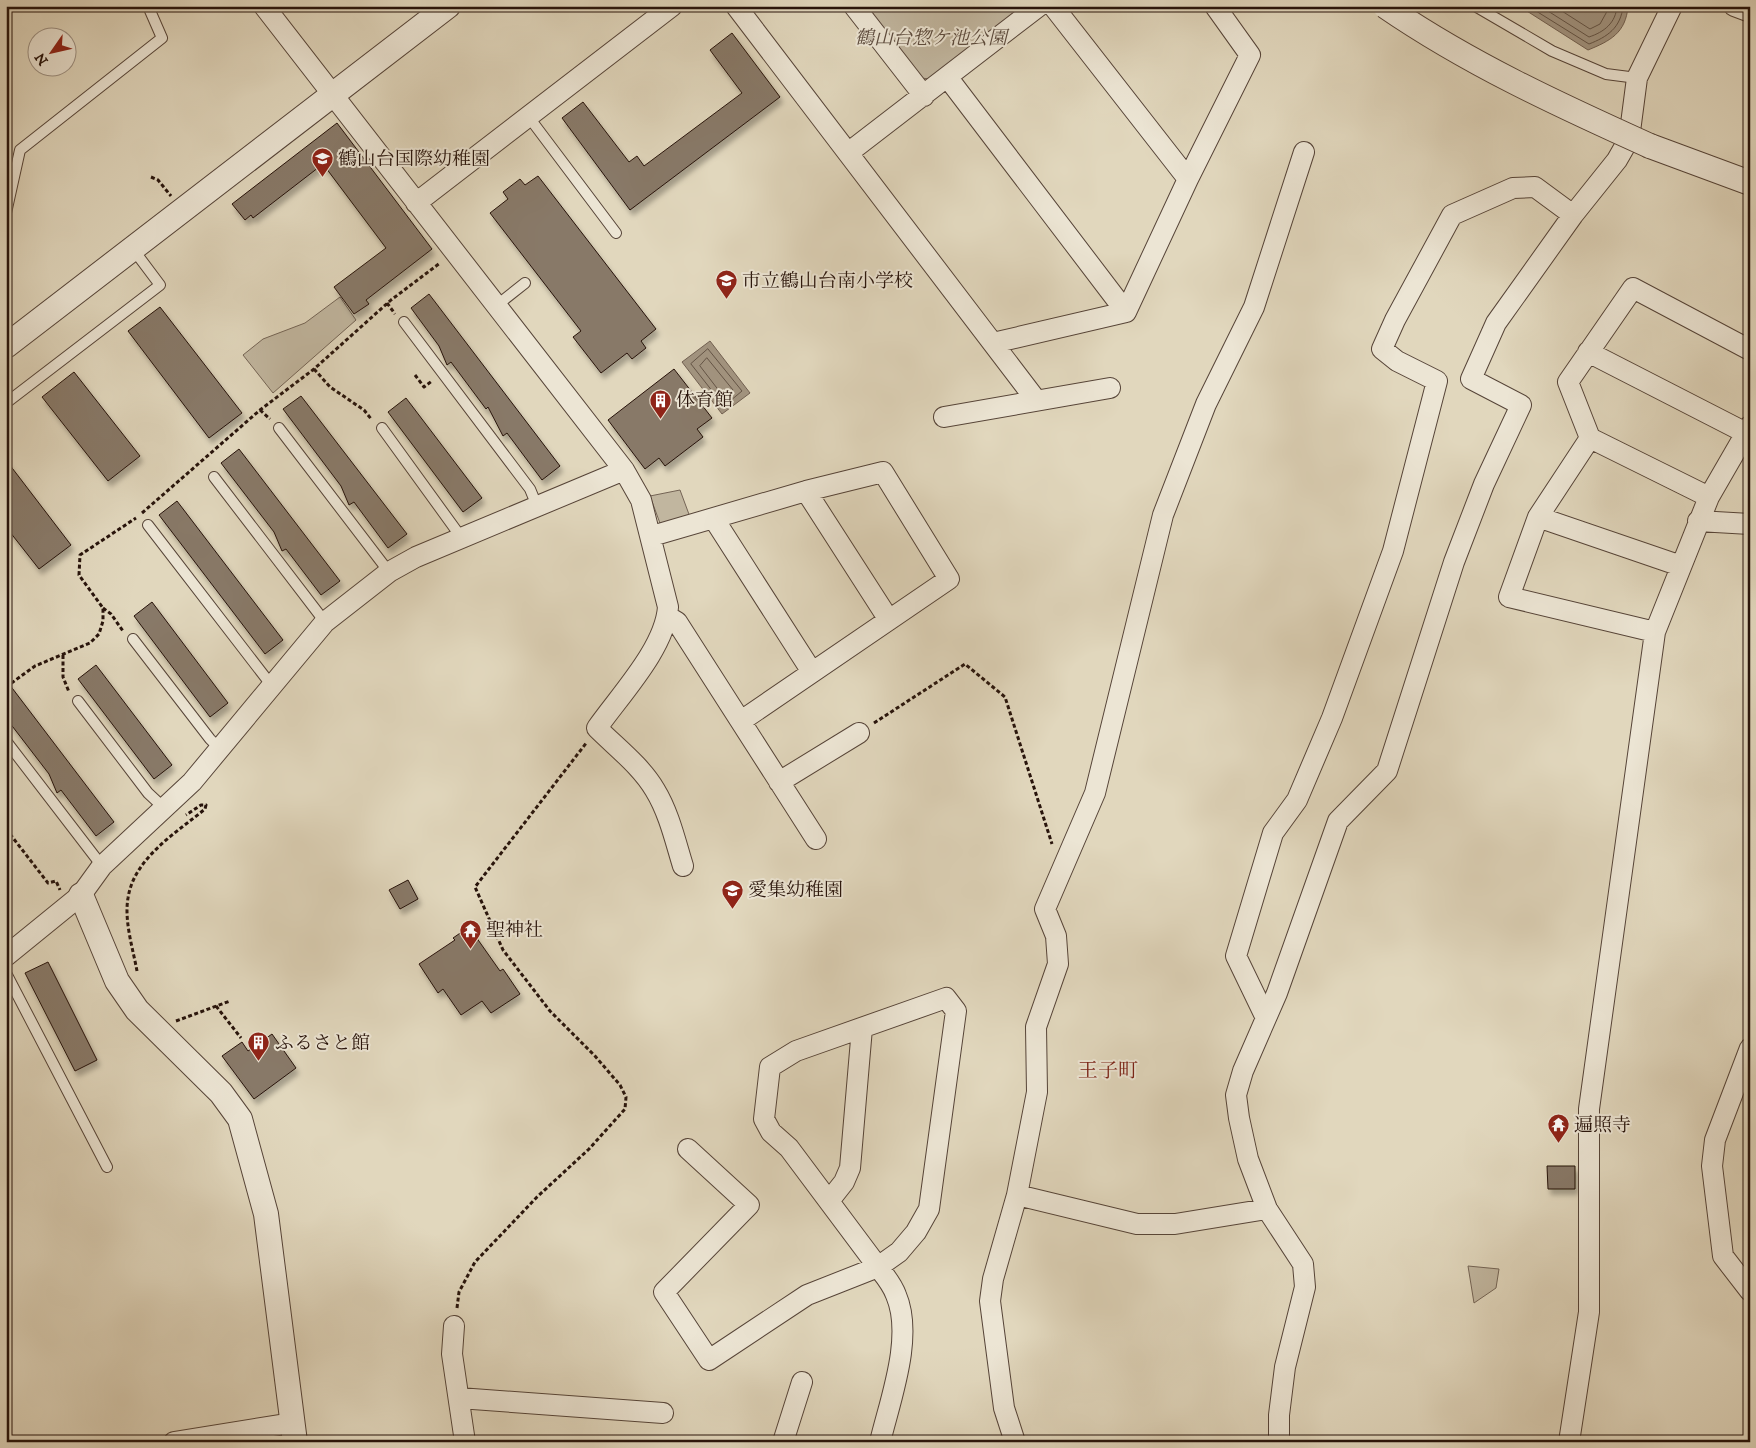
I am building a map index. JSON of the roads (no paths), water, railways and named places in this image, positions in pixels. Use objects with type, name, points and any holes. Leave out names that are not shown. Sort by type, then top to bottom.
[{"type":"street","points":[[264,6],[624,470],[641,500],[652,536],[668,607],[667,616],[656,644],[597,728],[633,763],[655,789],[668,817],[683,866]]},
{"type":"street","points":[[6,346],[448,6]]},
{"type":"street","points":[[416,203],[672,6]]},
{"type":"street","points":[[736,6],[1036,400]]},
{"type":"street","points":[[854,6],[924,96]]},
{"type":"street","points":[[848,153],[948,78],[1039,6]]},
{"type":"street","points":[[1053,6],[1188,179]]},
{"type":"street","points":[[1126,312],[1188,179],[1250,54],[1215,6]]},
{"type":"street","points":[[1386,6],[1476,62],[1563,107],[1650,146],[1750,183]]},
{"type":"street","points":[[1279,1442],[1279,1415],[1285,1367],[1305,1286],[1303,1264],[1268,1210],[1248,1159],[1236,1095],[1243,1071],[1276,993],[1338,821],[1387,770],[1454,562],[1484,484],[1521,405],[1470,379],[1496,323],[1573,215],[1617,160],[1629,139],[1637,78],[1672,6]]},
{"type":"street","points":[[1734,6],[1750,12]]},
{"type":"street","points":[[948,78],[1126,312]]},
{"type":"street","points":[[1015,1442],[1004,1408],[990,1301],[993,1279],[1017,1195],[1037,1092],[1036,1027],[1058,964],[1056,936],[1045,909],[1095,792],[1163,515],[1206,404],[1254,307],[1304,152]]},
{"type":"street","points":[[1265,1016],[1236,956],[1273,833],[1297,800],[1309,773],[1332,718],[1394,551],[1437,381],[1396,361],[1382,350],[1395,320],[1452,215],[1513,188],[1535,187],[1573,215]]},
{"type":"street","points":[[1709,497],[1590,438],[1568,382],[1633,288],[1750,350]]},
{"type":"street","points":[[993,343],[1126,312]]},
{"type":"street","points":[[1569,1442],[1589,1312],[1589,1109],[1655,632],[1709,497],[1746,439],[1588,352]]},
{"type":"street","points":[[944,416],[1110,388]]},
{"type":"street","points":[[1590,438],[1538,516],[1509,597],[1655,632]]},
{"type":"street","points":[[6,956],[102,866],[172,814],[192,782],[325,622],[389,572],[461,537],[624,470]]},
{"type":"street","points":[[652,536],[806,491],[882,472],[949,579],[741,721]]},
{"type":"street","points":[[806,491],[889,620]]},
{"type":"street","points":[[1538,516],[1681,566]]},
{"type":"street","points":[[714,519],[812,672]]},
{"type":"street","points":[[1698,521],[1750,524]]},
{"type":"street","points":[[667,616],[677,622],[816,839]]},
{"type":"street","points":[[779,782],[859,733]]},
{"type":"street","points":[[72,895],[118,982],[136,1010],[221,1093],[240,1119],[266,1214],[294,1432],[183,1441]]},
{"type":"street","points":[[688,1149],[749,1205],[664,1292],[709,1360],[807,1295],[878,1267],[899,1252],[916,1232],[929,1209],[956,1011],[946,998],[796,1051],[770,1067],[764,1119],[771,1132],[789,1148],[878,1267],[889,1280],[897,1297],[903,1332],[898,1367],[880,1442]]},
{"type":"street","points":[[829,1201],[844,1182],[850,1168],[862,1028]]},
{"type":"street","points":[[1750,1048],[1715,1140],[1712,1166],[1724,1256],[1750,1291]]},
{"type":"street","points":[[1017,1195],[1137,1224],[1175,1224],[1268,1210]]},
{"type":"street","points":[[454,1326],[452,1354],[466,1442]]},
{"type":"street","points":[[786,1440],[802,1382]]},
{"type":"street","points":[[459,1398],[663,1413]]},
{"type":"lane","points":[[6,213],[20,150],[162,38],[148,6]]},
{"type":"lane","points":[[1475,6],[1552,51],[1606,74],[1637,78]]},
{"type":"lane","points":[[528,116],[616,232]]},
{"type":"lane","points":[[6,404],[160,285],[133,249]]},
{"type":"lane","points":[[496,306],[525,283]]},
{"type":"lane","points":[[404,322],[530,489],[537,506]]},
{"type":"lane","points":[[279,428],[389,572]]},
{"type":"lane","points":[[382,428],[461,537]]},
{"type":"lane","points":[[214,477],[325,622]]},
{"type":"lane","points":[[148,525],[272,686]]},
{"type":"lane","points":[[133,639],[210,739],[220,749]]},
{"type":"lane","points":[[78,701],[148,793],[172,814]]},
{"type":"lane","points":[[6,741],[102,866]]},
{"type":"lane","points":[[6,973],[107,1167]]},
{"type":"water","points":[[1519,6],[1628,6],[1624,23],[1615,35],[1588,50]]},
{"type":"water","points":[[710,341],[750,393],[722,414],[682,362]]},
{"type":"place","name":"鶴山台国際幼稚園","points":[[322,178]]},
{"type":"place","name":"市立鶴山台南小学校","points":[[726,300]]},
{"type":"place","name":"体育館","points":[[660,419]]},
{"type":"place","name":"愛集幼稚園","points":[[732,909]]},
{"type":"place","name":"聖神社","points":[[470,949]]},
{"type":"place","name":"ふるさと館","points":[[259,1062]]},
{"type":"place","name":"遍照寺","points":[[1558,1144]]},
{"type":"district","name":"王子町","points":[[1108,1071]]},
{"type":"park label","name":"鶴山台惣ケ池公園","points":[[931,38]]}]
